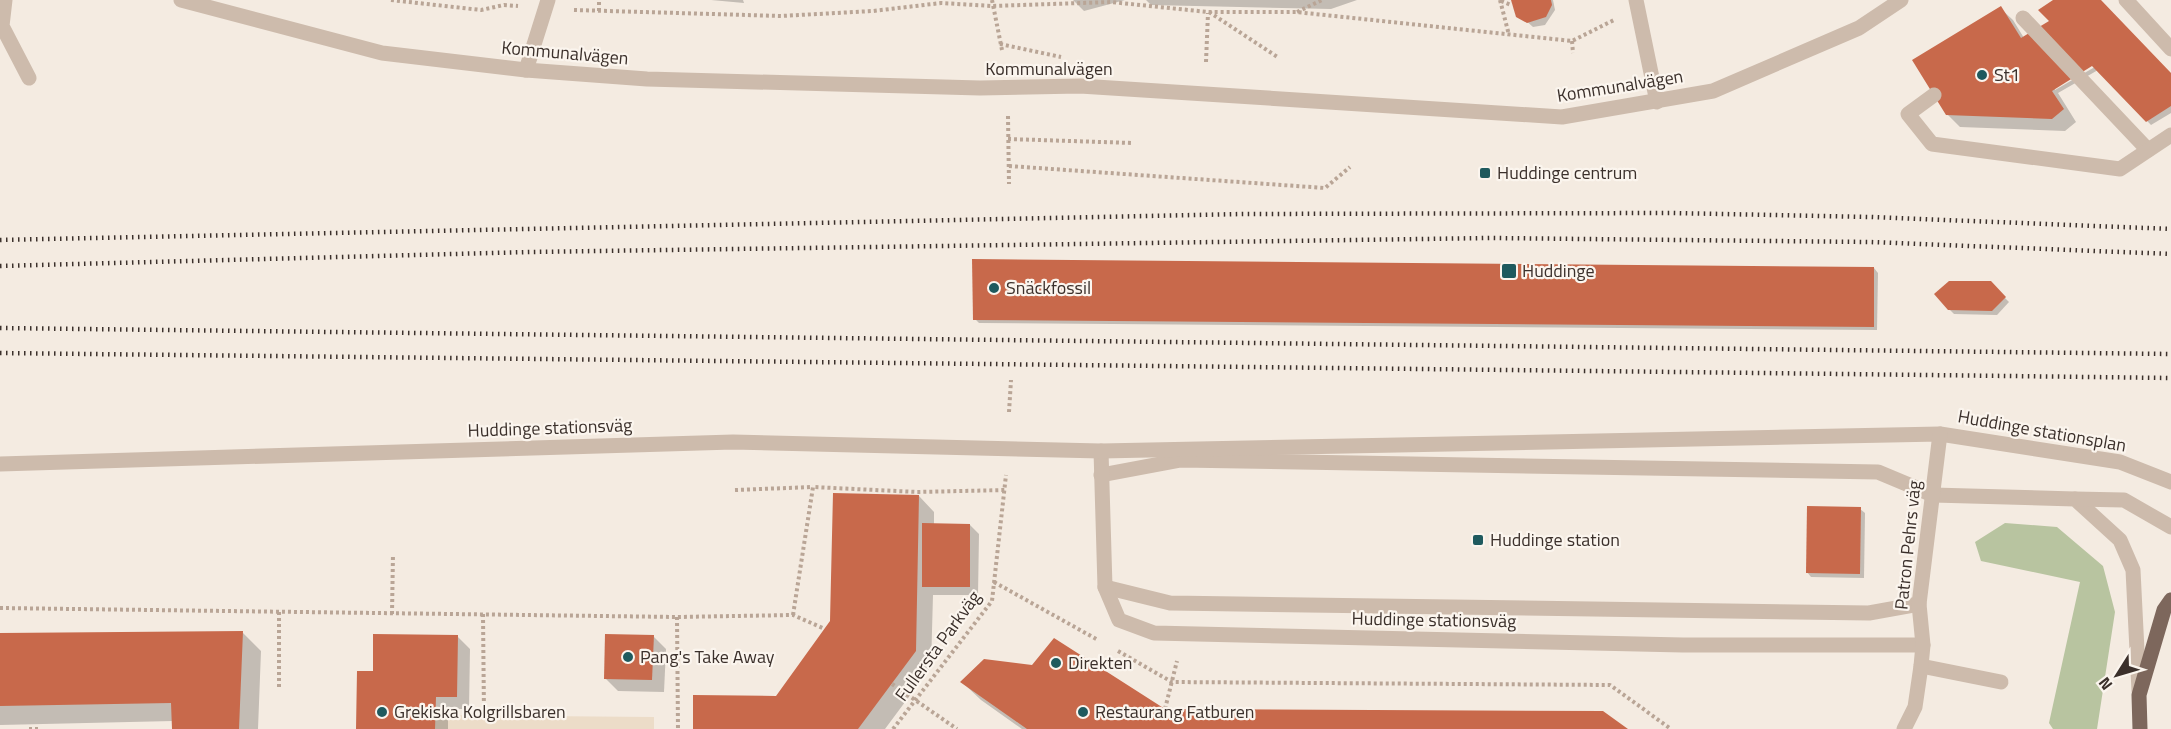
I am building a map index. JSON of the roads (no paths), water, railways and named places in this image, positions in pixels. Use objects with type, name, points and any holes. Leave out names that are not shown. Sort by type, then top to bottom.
[{"type":"main road","points":[[2140,729],[2139,694],[2164,610],[2171,600]]},
{"type":"street","points":[[5,0],[2,26],[29,78]]},
{"type":"street","name":"Kommunalvägen","points":[[180,0],[382,53],[526,70],[647,79],[980,88],[1080,86],[1562,117],[1713,91],[1859,28],[1901,0]]},
{"type":"street","points":[[2126,0],[2171,49]]},
{"type":"street","points":[[526,70],[546,4]]},
{"type":"street","points":[[1636,4],[1657,102]]},
{"type":"street","points":[[2023,18],[2148,150]]},
{"type":"street","points":[[1934,95],[1908,114],[1932,144],[2120,169],[2171,135]]},
{"type":"street","name":"Huddinge stationsväg","points":[[0,464],[734,442],[1101,451],[1940,434]]},
{"type":"street","name":"Huddinge stationsplan","points":[[1940,434],[2120,462],[2171,482]]},
{"type":"street","name":"Patron Pehrs väg","points":[[1904,729],[1915,707],[1921,666],[1923,645],[1918,604],[1940,434]]},
{"type":"street","name":"Huddinge stationsväg","points":[[1101,451],[1105,586],[1119,620],[1154,633],[1683,645],[1923,645]]},
{"type":"street","points":[[1101,475],[1181,460],[1878,472],[1933,495],[2124,500],[2171,527]]},
{"type":"street","points":[[2076,499],[2120,540],[2133,570],[2139,694]]},
{"type":"street","points":[[1105,586],[1170,603],[1869,613],[1918,604]]},
{"type":"street","points":[[1921,666],[2001,682]]},
{"type":"railway","points":[[0,240],[1242,214],[1673,213],[1871,217],[2171,229]]},
{"type":"railway","points":[[0,266],[529,252],[1490,238],[1870,242],[2171,254]]},
{"type":"railway","points":[[0,328],[2171,354]]},
{"type":"railway","points":[[0,353],[2171,378]]},
{"type":"place","name":"St1","points":[[1982,75]]},
{"type":"place","name":"Huddinge centrum","points":[[1485,173]]},
{"type":"place","name":"Huddinge","points":[[1509,271]]},
{"type":"place","name":"Snäckfossil","points":[[994,288]]},
{"type":"place","name":"Huddinge station","points":[[1478,540]]},
{"type":"place","name":"Pang's Take Away","points":[[628,657]]},
{"type":"place","name":"Direkten","points":[[1056,663]]},
{"type":"place","name":"Grekiska Kolgrillsbaren","points":[[382,712]]},
{"type":"place","name":"Restaurang Fatburen","points":[[1083,712]]}]
